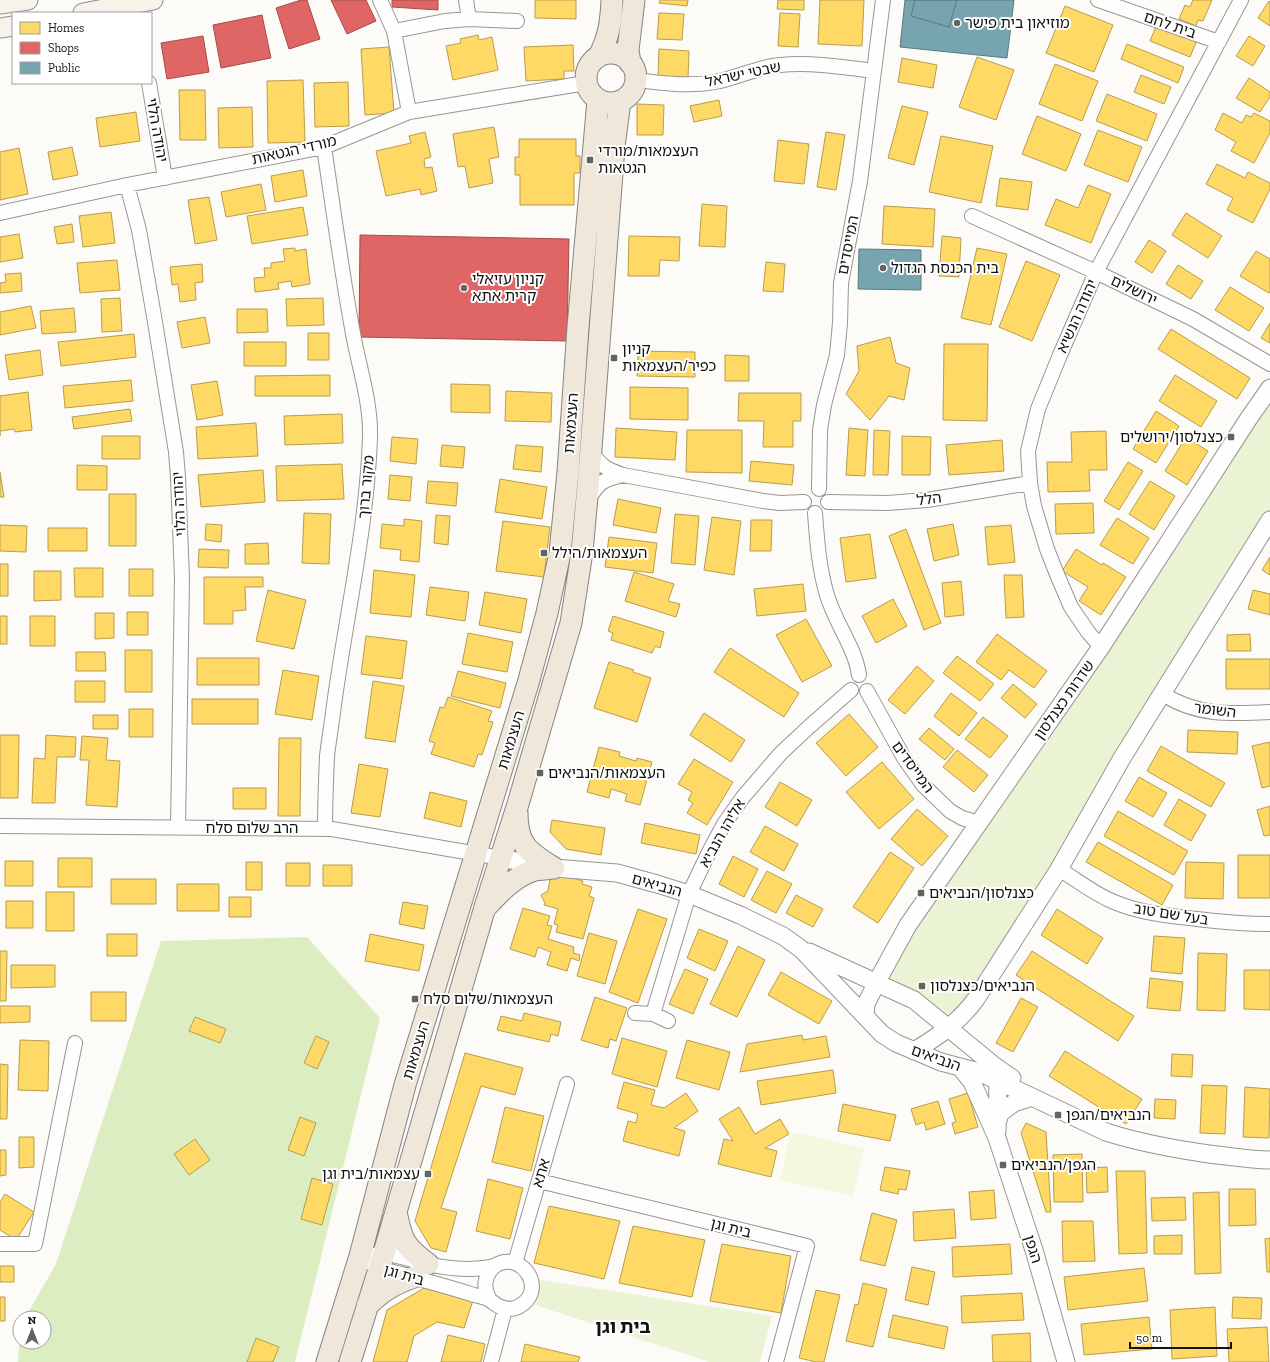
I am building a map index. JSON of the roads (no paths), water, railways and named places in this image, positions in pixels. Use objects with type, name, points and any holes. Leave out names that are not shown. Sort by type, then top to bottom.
[{"type":"main road","points":[[0,4],[28,0]]},
{"type":"main road","points":[[93,12],[134,8],[152,0]]},
{"type":"main road","points":[[600,56],[609,32],[612,0]]},
{"type":"main road","points":[[633,71],[620,55],[606,54],[600,56],[588,67],[586,75],[588,89],[598,100],[613,103],[626,98],[631,93],[633,71],[628,50],[634,0]]},
{"type":"main road","points":[[0,28],[12,26]]},
{"type":"main road","name":"העצמאות","points":[[327,1362],[360,1256],[405,1085],[529,680],[547,613],[560,553],[598,100]]},
{"type":"main road","name":"העצמאות","points":[[350,1362],[382,1260],[485,907],[518,804],[571,623],[582,552],[587,502],[614,147],[620,101]]},
{"type":"main road","points":[[518,804],[517,821],[522,842],[534,856],[554,868]]},
{"type":"main road","points":[[485,907],[502,890],[518,878],[535,870],[554,868]]},
{"type":"main road","points":[[367,1307],[387,1289],[421,1271],[414,1253],[407,1246],[396,1212]]},
{"type":"street","points":[[380,0],[394,31],[409,112]]},
{"type":"street","points":[[466,0],[469,19]]},
{"type":"street","name":"המייסדים","points":[[819,489],[820,430],[824,405],[837,355],[840,323],[841,283],[860,181],[883,0]]},
{"type":"street","name":"בית לחם","points":[[1098,0],[1220,42]]},
{"type":"street","name":"יהודה הנשיא","points":[[1101,647],[1079,619],[1063,589],[1040,528],[1030,483],[1028,451],[1038,409],[1096,272],[1220,42],[1241,0]]},
{"type":"street","points":[[394,31],[444,21],[469,19],[517,21]]},
{"type":"street","name":"שבטי ישראל","points":[[633,71],[670,84],[698,84],[717,82],[756,69],[779,65],[810,64],[874,71]]},
{"type":"street","name":"מורדי הגטאות","points":[[0,213],[127,185],[324,147],[409,112],[586,82]]},
{"type":"street","name":"יהודה הלוי","points":[[149,84],[165,178]]},
{"type":"street","name":"מקור ברוך","points":[[324,147],[352,330],[361,366],[368,405],[370,435],[368,480],[364,519],[328,755],[325,798],[325,829]]},
{"type":"street","name":"יהודה הלוי","points":[[127,185],[139,230],[154,314],[178,471],[182,578],[178,828]]},
{"type":"street","name":"ירושלים","points":[[972,216],[1096,272],[1193,319],[1270,364]]},
{"type":"street","name":"שדרות כצנלסון","points":[[865,1016],[866,1004],[876,982],[908,925],[1101,647],[1244,425],[1270,388]]},
{"type":"street","points":[[591,452],[598,462],[607,469],[623,475],[763,501],[780,503],[804,502]]},
{"type":"street","points":[[587,502],[597,485],[607,478],[623,475]]},
{"type":"street","name":"הלל","points":[[828,502],[886,503],[927,500],[1030,483]]},
{"type":"street","points":[[819,489],[827,495],[828,502],[824,510],[815,513],[808,510],[804,502],[805,495],[811,490],[819,489]]},
{"type":"street","points":[[815,513],[817,546],[827,596],[839,626],[854,654],[860,675]]},
{"type":"street","points":[[914,1051],[932,1041],[966,1014],[1059,868],[1122,758],[1270,520]]},
{"type":"street","points":[[860,675],[864,676],[868,681],[869,687],[867,691],[859,694],[851,690],[850,683],[855,676],[860,675]]},
{"type":"street","name":"אליהו הנביא","points":[[653,1014],[689,894],[724,824],[742,797],[781,753],[851,690]]},
{"type":"street","name":"המייסדים","points":[[867,691],[904,758],[923,785],[950,812],[962,818],[979,823]]},
{"type":"street","name":"השומר","points":[[1163,694],[1180,704],[1199,710],[1240,714],[1270,712]]},
{"type":"street","name":"הרב שלום סלח","points":[[0,826],[325,829],[501,858]]},
{"type":"street","name":"הנביאים","points":[[501,858],[554,868],[617,873],[689,894],[740,915],[783,936],[801,949],[882,1034],[896,1043],[941,1062],[979,1072],[997,1074],[1055,1107]]},
{"type":"street","name":"בעל שם טוב","points":[[1059,868],[1102,897],[1136,910],[1153,914],[1235,923],[1270,924]]},
{"type":"street","name":"הנביאים","points":[[801,949],[914,1000],[948,1028],[997,1074],[1032,1096],[1106,1132],[1143,1143],[1248,1159],[1270,1160]]},
{"type":"street","points":[[635,1014],[653,1014],[668,1021]]},
{"type":"street","points":[[0,1244],[35,1244],[75,1044]]},
{"type":"street","name":"הגפן","points":[[960,1067],[972,1082],[997,1131],[1034,1250],[1066,1362]]},
{"type":"street","name":"הגפן","points":[[997,1074],[997,1131]]},
{"type":"street","name":"אתא","points":[[515,1262],[567,1084]]},
{"type":"street","points":[[997,1131],[1000,1113],[1014,1102],[1032,1096]]},
{"type":"street","name":"בית וגן","points":[[539,1181],[807,1246],[776,1362]]},
{"type":"street","name":"בית וגן","points":[[360,1256],[382,1260],[421,1271],[490,1300]]},
{"type":"street","name":"בית וגן","points":[[382,1260],[421,1271],[472,1270],[495,1266]]},
{"type":"street","points":[[515,1262],[529,1273],[532,1285],[531,1291],[526,1301],[522,1305],[517,1308],[505,1309],[494,1304],[490,1300],[485,1289],[485,1283],[490,1271],[495,1266],[501,1263],[515,1262]]},
{"type":"street","points":[[491,1362],[505,1309]]},
{"type":"place","name":"מוזיאון בית פישר","points":[[957,23]]},
{"type":"place","name":"העצמאות/מורדי הגטאות","points":[[590,160]]},
{"type":"place","name":"בית הכנסת הגדול","points":[[883,268]]},
{"type":"place","name":"קניון עזיאלי קרית אתא","points":[[464,288]]},
{"type":"place","name":"קניון כפיר/העצמאות","points":[[614,358]]},
{"type":"place","name":"כצנלסון/ירושלים","points":[[1231,437]]},
{"type":"place","name":"העצמאות/הילל","points":[[544,553]]},
{"type":"place","name":"העצמאות/הנביאים","points":[[540,773]]},
{"type":"place","name":"כצנלסון/הנביאים","points":[[921,893]]},
{"type":"place","name":"הנביאים/כצנלסון","points":[[922,986]]},
{"type":"place","name":"העצמאות/שלום סלח","points":[[415,999]]},
{"type":"place","name":"הנביאים/הגפן","points":[[1058,1115]]},
{"type":"place","name":"הגפן/הנביאים","points":[[1003,1165]]},
{"type":"place","name":"עצמאות/בית וגן","points":[[428,1174]]},
{"type":"district","name":"בית וגן","points":[[623,1326]]}]
